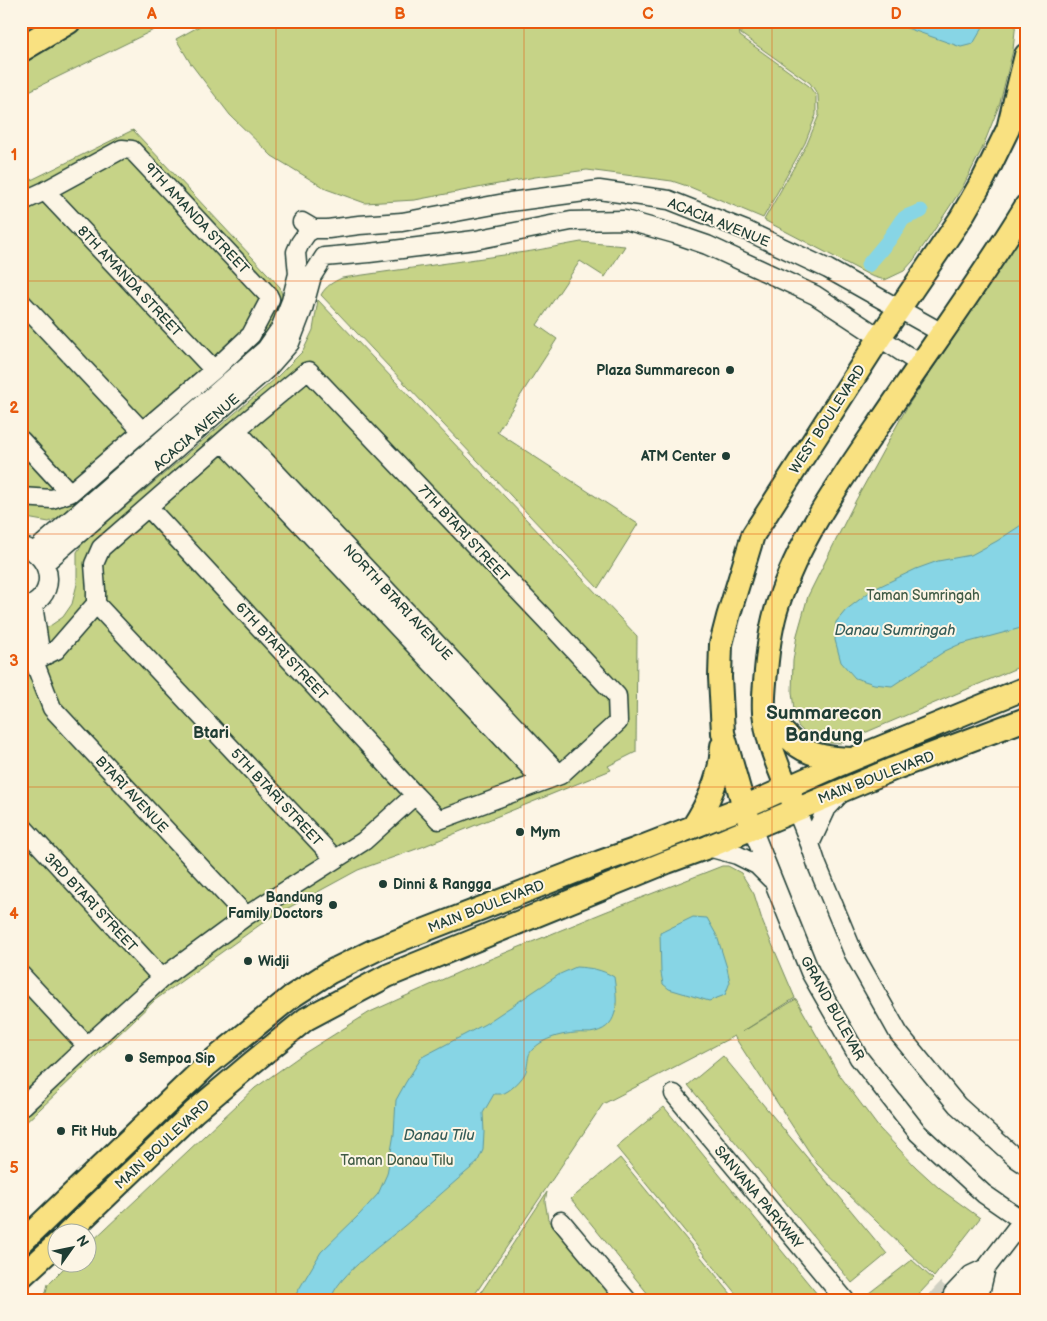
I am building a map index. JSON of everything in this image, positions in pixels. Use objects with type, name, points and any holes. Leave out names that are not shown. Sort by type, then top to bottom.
[{"type":"highway","points":[[21,49],[68,21]]},
{"type":"main road","name":"WEST BOULEVARD","points":[[748,817],[723,733],[720,699],[721,644],[753,535],[880,337],[961,218],[984,178],[1008,129],[1026,55]]},
{"type":"main road","points":[[796,809],[769,742],[764,713],[768,645],[778,604],[799,552],[826,504],[1002,246],[1026,206]]},
{"type":"main road","name":"MAIN BOULEVARD","points":[[77,1224],[194,1112],[306,1019],[396,972],[708,847],[787,788],[1026,688]]},
{"type":"main road","points":[[764,713],[798,745],[806,750],[821,756],[855,759]]},
{"type":"main road","name":"MAIN BOULEVARD","points":[[21,1243],[206,1066],[291,997],[330,972],[407,937],[693,827],[796,809],[893,769],[1026,719]]},
{"type":"main road","points":[[693,827],[704,810],[715,786],[722,757],[723,733]]},
{"type":"main road","points":[[330,972],[347,997]]},
{"type":"main road","points":[[291,997],[306,1019]]},
{"type":"main road","points":[[21,1277],[48,1252]]},
{"type":"street","name":"9TH AMANDA STREET","points":[[45,191],[122,149],[132,150],[268,294],[270,300],[251,335],[214,370]]},
{"type":"street","name":"ACACIA AVENUE","points":[[34,553],[268,369],[290,343],[303,309],[304,275],[291,246],[300,243],[314,227],[402,222],[510,202],[599,190],[669,200],[745,230],[828,269],[942,334]]},
{"type":"street","points":[[21,202],[45,191]]},
{"type":"street","name":"8TH AMANDA STREET","points":[[45,191],[214,370]]},
{"type":"street","name":"ACACIA AVENUE","points":[[304,275],[324,257],[369,254],[476,240],[571,220],[625,220],[707,245],[815,295],[920,364]]},
{"type":"street","name":"ACACIA AVENUE","points":[[314,227],[324,257]]},
{"type":"street","points":[[21,302],[142,431]]},
{"type":"street","points":[[21,497],[52,500],[70,493],[214,370]]},
{"type":"street","name":"7TH BTARI STREET","points":[[236,430],[309,371],[527,600],[617,696],[618,722],[560,775]]},
{"type":"street","points":[[28,660],[56,650],[96,604],[94,564],[100,548],[236,430]]},
{"type":"street","name":"NORTH BTARI AVENUE","points":[[236,430],[560,775]]},
{"type":"street","points":[[21,440],[70,493]]},
{"type":"street","name":"NORTH BTARI AVENUE","points":[[223,442],[543,781]]},
{"type":"street","name":"6TH BTARI STREET","points":[[148,507],[439,820],[543,781]]},
{"type":"street","points":[[28,660],[40,644],[27,607],[39,600],[47,586],[48,578],[34,553]]},
{"type":"street","name":"5TH BTARI STREET","points":[[96,604],[335,859]]},
{"type":"street","name":"BTARI AVENUE","points":[[21,625],[28,660],[52,708],[246,916]]},
{"type":"street","points":[[543,781],[560,775]]},
{"type":"street","points":[[810,844],[827,808],[845,789]]},
{"type":"street","points":[[23,1106],[162,978],[246,916],[364,841],[415,795]]},
{"type":"street","points":[[796,809],[817,865],[854,952],[899,1034],[957,1105],[1026,1165]]},
{"type":"street","name":"GRAND BULEVAR","points":[[748,817],[810,972],[859,1058],[918,1133],[984,1194],[1024,1222]]},
{"type":"street","name":"3RD BTARI STREET","points":[[21,826],[162,978]]},
{"type":"street","points":[[708,847],[737,855],[757,865],[773,881]]},
{"type":"street","points":[[21,975],[87,1046]]},
{"type":"street","name":"SANVANA PARKWAY","points":[[674,1094],[845,1300]]},
{"type":"street","points":[[561,1221],[627,1300]]},
{"type":"street","points":[[950,1291],[978,1286],[1024,1222]]},
{"type":"green space","points":[[81,21],[172,21],[21,95],[21,54]]},
{"type":"green space","points":[[209,21],[738,21],[740,36],[809,86],[816,96],[816,115],[805,143],[763,218],[672,181],[587,170],[535,177],[415,200],[365,203],[326,189],[272,156],[230,115],[191,64],[176,39]]},
{"type":"green space","points":[[740,21],[1016,21],[1013,50],[1000,103],[982,149],[962,188],[913,261],[904,271],[885,280],[871,276],[764,220],[807,144],[819,115],[818,95],[810,83],[741,34]]},
{"type":"green space","points":[[133,130],[280,287],[283,303],[270,330],[250,353],[57,518],[49,522],[21,517],[21,185]]},
{"type":"green space","name":"Taman Sumringah","points":[[1026,225],[1026,664],[841,743],[826,743],[807,735],[798,726],[794,710],[792,692],[793,661],[797,635],[808,596],[856,500],[907,407],[1016,244]]},
{"type":"green space","points":[[581,242],[625,246],[605,277],[580,261],[537,325],[557,339],[497,432],[638,524],[598,588],[321,295],[325,289],[342,278],[532,251]]},
{"type":"green space","points":[[318,300],[637,636],[636,752],[608,766],[611,770],[422,847],[358,870],[268,919],[155,1000],[21,1127],[21,635],[38,633],[47,628],[63,617],[72,604],[77,584],[77,552],[83,543],[276,378],[303,351],[313,330]]},
{"type":"green space","name":"Taman Danau Tilu","points":[[722,866],[728,866],[741,873],[754,894],[763,923],[795,998],[742,1032],[796,999],[838,1073],[879,1128],[940,1189],[980,1218],[934,1277],[817,1164],[734,1036],[603,1104],[471,1300],[44,1300],[48,1284],[58,1274],[98,1274],[98,1236],[255,1088],[303,1054],[370,1012],[466,969]]},
{"type":"green space","points":[[723,1056],[887,1254],[852,1283],[688,1085]]},
{"type":"green space","points":[[664,1107],[822,1300],[741,1300],[616,1147]]},
{"type":"green space","points":[[620,1158],[736,1300],[653,1300],[571,1199]]},
{"type":"green space","points":[[547,1192],[545,1201],[548,1219],[615,1300],[476,1300]]},
{"type":"green space","points":[[912,1260],[933,1279],[920,1293],[919,1300],[860,1300]]},
{"type":"water","points":[[896,21],[984,21],[984,25],[973,44],[961,47],[901,26]]},
{"type":"water","name":"Danau Sumringah","points":[[1026,522],[1026,625],[958,645],[945,651],[892,686],[874,684],[855,678],[841,662],[835,640],[836,622],[846,610],[872,590],[916,569],[938,561],[971,555]]},
{"type":"water","points":[[693,917],[707,918],[717,936],[730,982],[725,995],[709,1001],[669,989],[663,984],[660,933]]},
{"type":"water","name":"Danau Tilu","points":[[576,967],[596,969],[614,977],[616,1002],[613,1017],[609,1024],[593,1033],[561,1035],[535,1047],[530,1053],[526,1071],[516,1085],[504,1093],[494,1094],[483,1113],[483,1150],[477,1163],[353,1269],[342,1280],[331,1300],[294,1300],[321,1252],[378,1194],[387,1174],[394,1134],[396,1100],[422,1057],[485,1024],[560,974]]},
{"type":"waterway","points":[[868,265],[902,220],[921,211]]},
{"type":"tunnel","points":[[936,1300],[947,1288]]},
{"type":"place","name":"Plaza Summarecon","points":[[730,370]]},
{"type":"place","name":"ATM Center","points":[[726,456]]},
{"type":"place","name":"Mym","points":[[520,832]]},
{"type":"place","name":"Dinni & Rangga","points":[[383,884]]},
{"type":"place","name":"Bandung Family Doctors","points":[[333,905]]},
{"type":"place","name":"Widji","points":[[248,961]]},
{"type":"place","name":"Sempoa Sip","points":[[129,1058]]},
{"type":"place","name":"Fit Hub","points":[[61,1131]]},
{"type":"district","name":"Summarecon Bandung","points":[[824,723]]},
{"type":"district","name":"Btari","points":[[211,732]]}]
